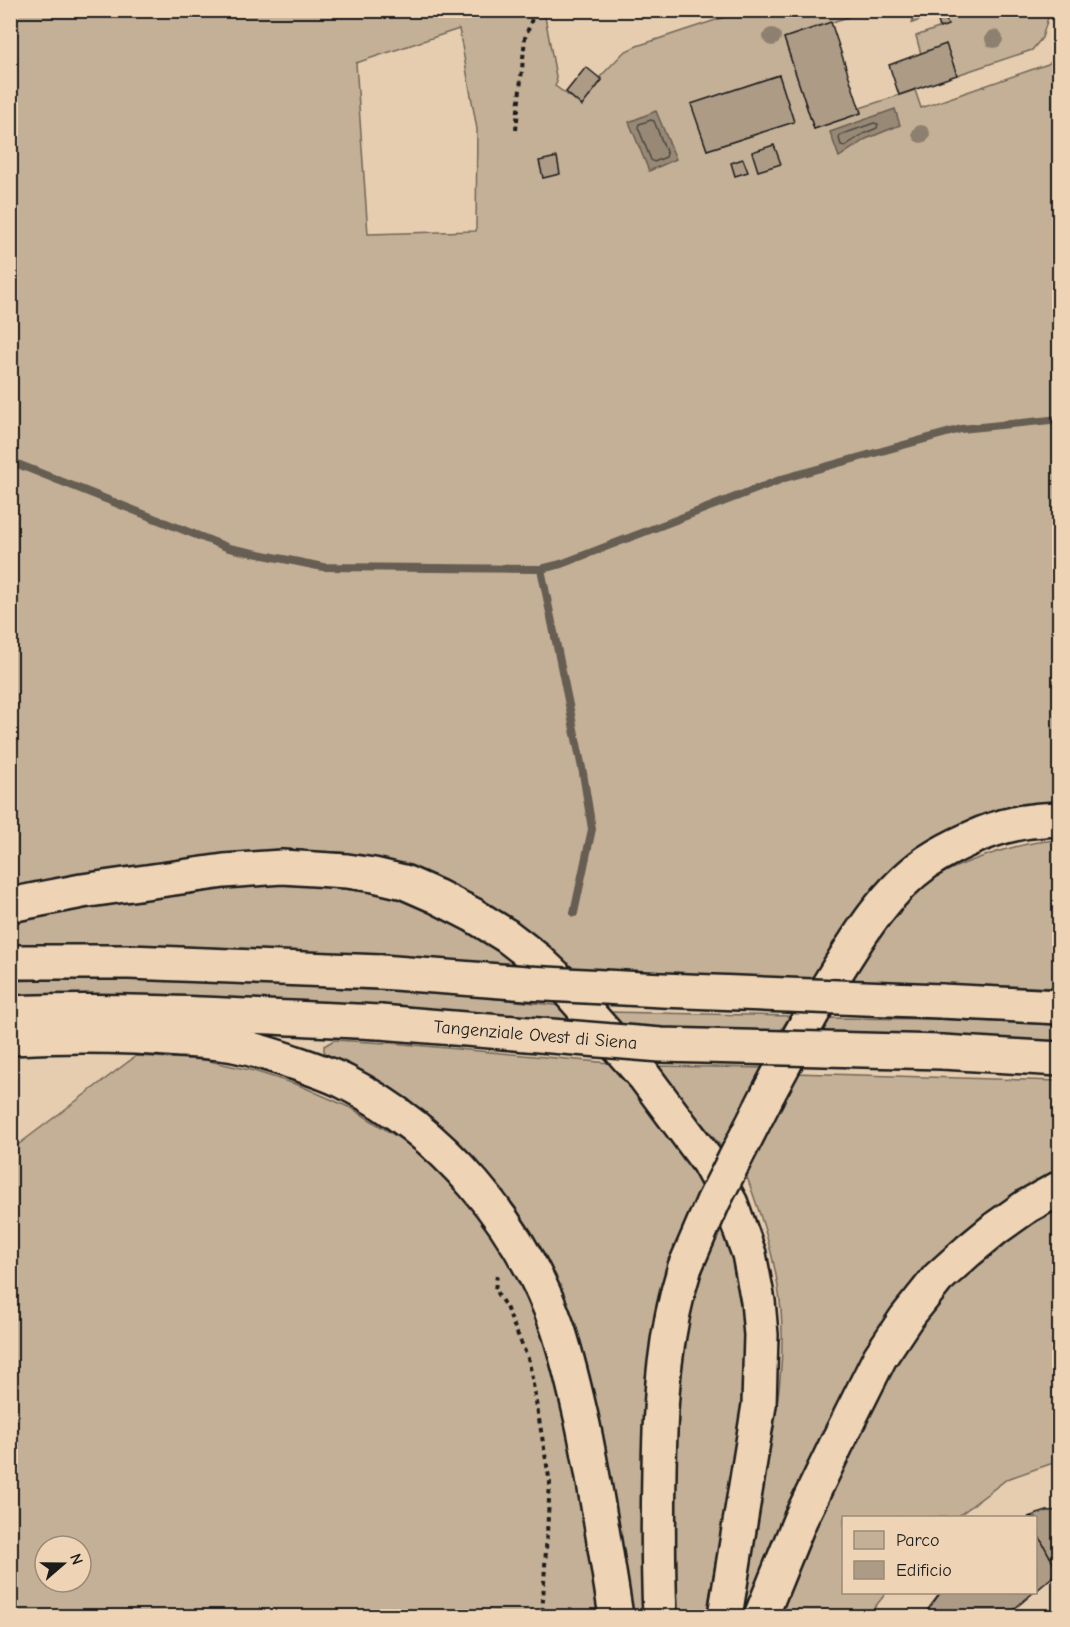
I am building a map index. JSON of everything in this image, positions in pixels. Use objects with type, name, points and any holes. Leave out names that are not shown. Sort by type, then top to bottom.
[{"type":"highway","points":[[660,1617],[658,1509],[661,1397],[669,1329],[685,1266],[713,1202],[798,1037],[846,956],[870,921],[892,895],[927,862],[965,841],[1013,824],[1059,819]]},
{"type":"highway","points":[[10,905],[82,891],[236,870],[282,867],[347,871],[404,882],[436,896],[507,936],[555,976],[644,1076],[708,1162],[731,1204],[749,1254],[757,1292],[761,1335],[759,1406],[725,1617]]},
{"type":"highway","points":[[10,963],[129,962],[381,972],[662,990],[1059,1007]]},
{"type":"highway","name":"Tangenziale Ovest di Siena","points":[[10,1013],[157,1012],[380,1023],[661,1045],[942,1052],[1059,1059]]},
{"type":"highway","points":[[10,1038],[72,1035],[161,1038],[233,1045],[257,1050],[342,1080],[368,1094],[402,1118],[442,1152],[494,1208],[508,1227],[533,1272],[556,1326],[572,1377],[589,1456],[616,1617]]},
{"type":"highway","points":[[761,1617],[800,1520],[840,1437],[880,1357],[906,1318],[939,1278],[968,1251],[996,1228],[1059,1188]]},
{"type":"path","points":[[516,130],[525,38],[533,16],[539,10]]},
{"type":"path","points":[[497,1275],[495,1290],[506,1307],[529,1361],[550,1484],[542,1617]]},
{"type":"green space","points":[[11,11],[544,11],[557,82],[555,86],[582,105],[602,80],[600,77],[624,52],[637,46],[743,11],[866,11],[784,38],[814,129],[861,113],[860,108],[915,90],[921,108],[1048,64],[1059,55],[1059,804],[882,881],[812,980],[572,973],[478,900],[445,880],[401,864],[340,852],[252,853],[11,893]],"holes":[[[459,29],[477,129],[476,231],[368,234],[356,63]],[[779,75],[794,122],[707,150],[692,104]]]},
{"type":"green space","points":[[918,11],[1050,11],[1042,38],[1032,50],[957,75],[946,45],[921,54],[916,36],[947,25],[943,12],[912,23]]},
{"type":"green space","points":[[1059,840],[1059,988],[850,981],[874,941],[893,916],[903,904],[933,879],[956,867],[997,852],[1032,843]]},
{"type":"green space","points":[[313,884],[352,887],[394,895],[430,907],[525,966],[204,947],[75,945],[11,947],[11,921],[189,892],[265,885]]},
{"type":"green space","points":[[113,978],[471,996],[562,1006],[579,1023],[11,999],[10,981]]},
{"type":"green space","points":[[609,1012],[790,1016],[779,1033],[623,1026]]},
{"type":"green space","points":[[825,1018],[936,1019],[1059,1025],[1060,1044],[815,1034]]},
{"type":"green space","points":[[334,1040],[610,1063],[663,1125],[705,1185],[694,1209],[649,1616],[630,1616],[574,1342],[382,1086],[329,1057],[324,1051],[324,1046]]},
{"type":"green space","points":[[136,1056],[205,1060],[254,1071],[301,1086],[353,1109],[407,1143],[464,1194],[492,1229],[535,1307],[563,1399],[603,1616],[11,1616],[11,1150]]},
{"type":"green space","points":[[655,1066],[766,1068],[723,1149]]},
{"type":"green space","points":[[794,1073],[1059,1081],[1059,1170],[1017,1194],[957,1240],[749,1616],[738,1616],[777,1407],[782,1359],[781,1311],[772,1257],[744,1169]]},
{"type":"green space","points":[[1059,1206],[1059,1461],[1007,1479],[958,1516],[842,1516],[842,1594],[885,1594],[868,1616],[774,1616],[810,1527],[887,1372],[948,1288],[1024,1226]]},
{"type":"green space","points":[[720,1220],[737,1269],[743,1312],[744,1364],[740,1417],[706,1616],[673,1616],[675,1389],[690,1293]]},
{"type":"water","points":[[895,109],[900,125],[866,139],[839,157],[830,132]]},
{"type":"water","points":[[656,111],[676,159],[649,171],[629,122]]},
{"type":"building","points":[[943,12],[948,25],[940,28],[936,14]]},
{"type":"building","points":[[831,22],[861,113],[814,129],[784,38]]},
{"type":"building","points":[[946,44],[957,75],[899,95],[889,65]]},
{"type":"building","points":[[586,67],[602,80],[582,106],[566,92]]},
{"type":"building","points":[[779,75],[794,122],[707,150],[691,104]]},
{"type":"building","points":[[774,145],[781,164],[758,171],[752,152]]},
{"type":"building","points":[[557,157],[560,174],[543,178],[539,161]]},
{"type":"building","points":[[743,159],[748,172],[735,176],[731,163]]},
{"type":"building","points":[[1060,1510],[1060,1556],[1050,1557],[1037,1533],[1037,1516],[1031,1516]]},
{"type":"building","points":[[1037,1533],[1058,1572],[1037,1590]]},
{"type":"building","points":[[940,1594],[1032,1594],[1006,1616],[923,1616]]},
{"type":"waterway","points":[[10,461],[229,548],[323,567],[541,569],[561,564],[785,478],[961,429],[1060,419]]},
{"type":"waterway","points":[[541,569],[583,773],[592,829],[574,913]]}]
